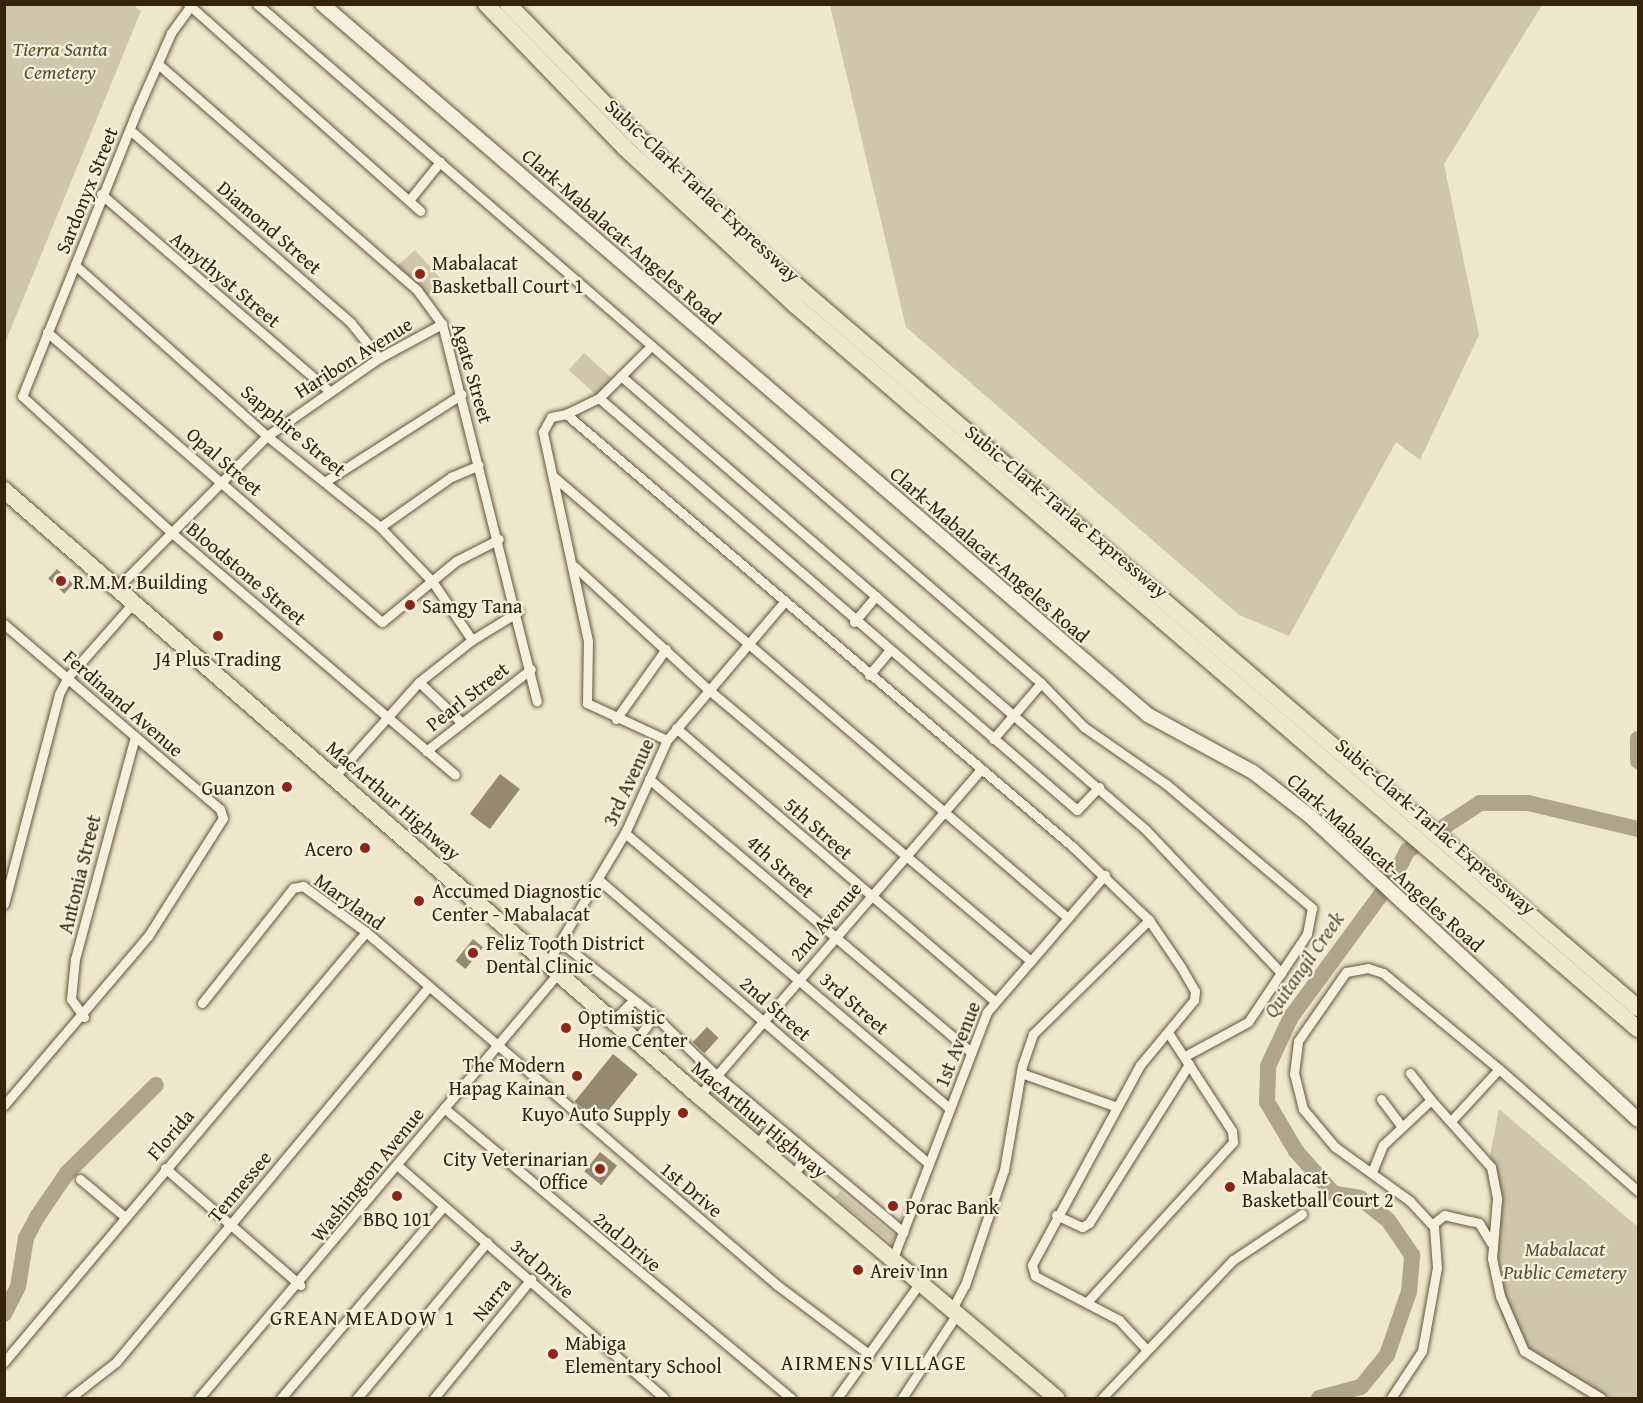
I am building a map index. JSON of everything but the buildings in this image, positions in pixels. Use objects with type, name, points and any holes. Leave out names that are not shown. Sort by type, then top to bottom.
[{"type":"highway","name":"Subic-Clark-Tarlac Expressway","points":[[486,4],[624,147],[786,297],[1391,804]]},
{"type":"highway","name":"Subic-Clark-Tarlac Expressway","points":[[508,4],[761,255],[1474,876],[1638,1029]]},
{"type":"highway","name":"MacArthur Highway","points":[[4,490],[554,966],[699,1096],[1057,1398]]},
{"type":"highway","name":"Subic-Clark-Tarlac Expressway","points":[[1474,876],[1638,1008]]},
{"type":"main road","name":"Clark-Mabalacat-Angeles Road","points":[[322,4],[1148,715],[1253,772],[1356,856],[1638,1120]]},
{"type":"street","points":[[257,4],[650,347],[1041,683],[1084,727],[1166,784],[1312,908],[1307,934],[1244,1026],[1224,1032],[1187,1060],[1089,1223],[1082,1227],[1056,1215]]},
{"type":"street","points":[[190,5],[410,199],[420,211]]},
{"type":"street","name":"Sardonyx Street","points":[[22,393],[75,265],[101,194],[171,33],[190,5]]},
{"type":"street","name":"Agate Street","points":[[158,64],[417,290],[442,324],[518,612],[537,701]]},
{"type":"street","name":"Diamond Street","points":[[130,130],[351,322],[379,358]]},
{"type":"street","points":[[410,199],[440,162]]},
{"type":"street","name":"Amythyst Street","points":[[101,194],[329,391]]},
{"type":"street","name":"Sapphire Street","points":[[75,265],[267,436],[326,481],[380,527],[432,581],[472,640]]},
{"type":"street","name":"Haribon Avenue","points":[[67,678],[157,549],[267,436],[379,358],[442,324]]},
{"type":"street","name":"Opal Street","points":[[47,332],[378,619],[391,619],[432,581]]},
{"type":"street","points":[[650,347],[599,398],[544,423],[588,641],[587,703],[616,719],[667,740]]},
{"type":"street","points":[[621,376],[1099,787],[1146,830],[1281,973]]},
{"type":"street","name":"Bloodstone Street","points":[[22,393],[26,402],[172,533],[455,775]]},
{"type":"street","points":[[326,481],[462,394]]},
{"type":"street","points":[[599,398],[854,621],[1077,810],[1099,787]]},
{"type":"street","points":[[566,414],[783,603],[1105,875],[1149,920],[1195,991],[1194,1000],[1169,1034],[1140,1065],[1056,1215],[1032,1271],[1043,1281],[1088,1301],[1119,1320],[1145,1348]]},
{"type":"street","points":[[380,527],[451,477],[479,465]]},
{"type":"street","points":[[554,477],[1068,918]]},
{"type":"street","points":[[432,581],[456,561],[499,539]]},
{"type":"street","points":[[574,566],[709,690],[907,853],[1030,960]]},
{"type":"street","points":[[854,621],[876,596]]},
{"type":"street","name":"3rd Avenue","points":[[554,966],[560,942],[625,833],[667,740],[783,603]]},
{"type":"street","points":[[335,776],[419,682],[472,640],[518,612]]},
{"type":"street","name":"Ferdinand Avenue","points":[[4,624],[220,809],[222,822],[148,936],[84,1017]]},
{"type":"street","points":[[616,719],[666,649]]},
{"type":"street","points":[[869,675],[889,651]]},
{"type":"street","name":"Pearl Street","points":[[426,751],[531,669]]},
{"type":"street","points":[[4,904],[67,678]]},
{"type":"street","points":[[419,682],[461,722]]},
{"type":"street","points":[[993,739],[1041,683]]},
{"type":"street","name":"5th Street","points":[[676,728],[994,1001]]},
{"type":"street","name":"Antonia Street","points":[[84,1017],[70,999],[75,959],[135,737]]},
{"type":"street","name":"2nd Avenue","points":[[699,1096],[715,1074],[980,770]]},
{"type":"street","name":"4th Street","points":[[649,779],[970,1052]]},
{"type":"street","name":"3rd Street","points":[[625,833],[799,978],[950,1109]]},
{"type":"street","name":"1st Avenue","points":[[893,1258],[970,1052],[994,1001],[1105,875]]},
{"type":"street","name":"2nd Street","points":[[599,880],[929,1164]]},
{"type":"street","name":"Maryland","points":[[202,1003],[297,886],[366,932],[429,988],[498,1044]]},
{"type":"street","points":[[902,1398],[955,1312],[969,1276],[1004,1170],[1029,1042],[1046,1019],[1149,920]]},
{"type":"street","name":"Florida","points":[[4,1362],[366,932]]},
{"type":"street","points":[[560,942],[655,1016],[715,1074],[903,1232]]},
{"type":"street","name":"Washington Avenue","points":[[199,1398],[300,1285],[498,1044],[554,966]]},
{"type":"street","points":[[1391,1398],[1417,1363],[1425,1339],[1437,1268],[1433,1224],[1372,1172],[1335,1147],[1303,1108],[1294,1074],[1298,1041],[1346,972],[1368,968],[1383,973],[1638,1191]]},
{"type":"street","name":"Tennessee","points":[[70,1398],[116,1362],[429,988]]},
{"type":"street","points":[[614,1020],[633,1000]]},
{"type":"street","points":[[636,1040],[655,1016]]},
{"type":"street","points":[[5,1104],[84,1017]]},
{"type":"street","points":[[1088,1301],[1233,1142],[1232,1131],[1169,1034]]},
{"type":"street","name":"1st Drive","points":[[498,1044],[777,1285],[868,1354]]},
{"type":"street","points":[[1451,1121],[1499,1070]]},
{"type":"street","points":[[1022,1073],[1117,1107]]},
{"type":"street","points":[[1410,1073],[1491,1167],[1497,1199],[1492,1248],[1500,1296],[1524,1351],[1601,1398]]},
{"type":"street","points":[[1381,1099],[1400,1124]]},
{"type":"street","points":[[1372,1172],[1383,1145],[1400,1124],[1431,1100]]},
{"type":"street","name":"2nd Drive","points":[[444,1108],[791,1398]]},
{"type":"street","points":[[757,1145],[773,1124]]},
{"type":"street","points":[[793,1174],[809,1155]]},
{"type":"street","name":"3rd Drive","points":[[397,1165],[531,1279],[598,1344],[664,1398]]},
{"type":"street","points":[[165,1168],[229,1226],[300,1285]]},
{"type":"street","points":[[80,1179],[125,1217]]},
{"type":"street","points":[[281,1398],[443,1206]]},
{"type":"street","points":[[1102,1398],[1145,1348],[1233,1260],[1302,1214]]},
{"type":"street","points":[[1433,1224],[1444,1215],[1479,1223],[1492,1248]]},
{"type":"street","points":[[357,1398],[487,1242]]},
{"type":"street","name":"Narra","points":[[434,1398],[531,1279]]},
{"type":"street","points":[[837,1398],[921,1281]]},
{"type":"green space","name":"Tierra Santa Cemetery","points":[[5,4],[133,5],[141,11],[5,343]]},
{"type":"green space","points":[[830,5],[1542,5],[1444,164],[1479,335],[1420,460],[1396,442],[1289,636],[1239,615],[906,327]]},
{"type":"green space","name":"Mabalacat Basketball Court 1","points":[[415,250],[443,281],[425,297],[397,266]]},
{"type":"green space","points":[[584,353],[614,380],[598,397],[569,370]]},
{"type":"green space","points":[[715,1089],[766,1130],[762,1135],[711,1094]]},
{"type":"green space","name":"Mabalacat Public Cemetery","points":[[1499,1109],[1638,1227],[1638,1398],[1592,1398],[1518,1349],[1502,1316],[1494,1289],[1491,1234],[1497,1222],[1487,1171]]},
{"type":"green space","points":[[840,1191],[896,1236],[891,1243],[835,1197]]},
{"type":"waterway","name":"Quitangil Creek","points":[[1638,739],[1638,761]]},
{"type":"waterway","name":"Quitangil Creek","points":[[1319,1398],[1361,1387],[1387,1355],[1409,1292],[1412,1255],[1388,1220],[1360,1198],[1333,1193],[1296,1151],[1267,1102],[1268,1066],[1291,1017],[1394,877],[1407,851],[1480,803],[1528,803],[1638,829]]},
{"type":"waterway","points":[[4,1314],[18,1287],[26,1238],[37,1217],[67,1173],[156,1085]]},
{"type":"place","name":"Mabalacat Basketball Court 1","points":[[420,274]]},
{"type":"place","name":"R.M.M. Building","points":[[61,581]]},
{"type":"place","name":"Samgy Tana","points":[[410,605]]},
{"type":"place","name":"J4 Plus Trading","points":[[218,636]]},
{"type":"place","name":"Guanzon","points":[[287,787]]},
{"type":"place","name":"Acero","points":[[365,848]]},
{"type":"place","name":"Accumed Diagnostic Center - Mabalacat","points":[[419,901]]},
{"type":"place","name":"Feliz Tooth District Dental Clinic","points":[[473,953]]},
{"type":"place","name":"Optimistic Home Center","points":[[566,1028]]},
{"type":"place","name":"The Modern Hapag Kainan","points":[[577,1076]]},
{"type":"place","name":"Kuyo Auto Supply","points":[[683,1113]]},
{"type":"place","name":"City Veterinarian Office","points":[[600,1169]]},
{"type":"place","name":"Mabalacat Basketball Court 2","points":[[1230,1187]]},
{"type":"place","name":"BBQ 101","points":[[397,1196]]},
{"type":"place","name":"Porac Bank","points":[[893,1206]]},
{"type":"place","name":"Areiv Inn","points":[[858,1270]]},
{"type":"place","name":"Mabiga Elementary School","points":[[553,1354]]},
{"type":"district","name":"GREAN MEADOW 1","points":[[363,1318]]},
{"type":"district","name":"AIRMENS VILLAGE","points":[[874,1363]]}]
